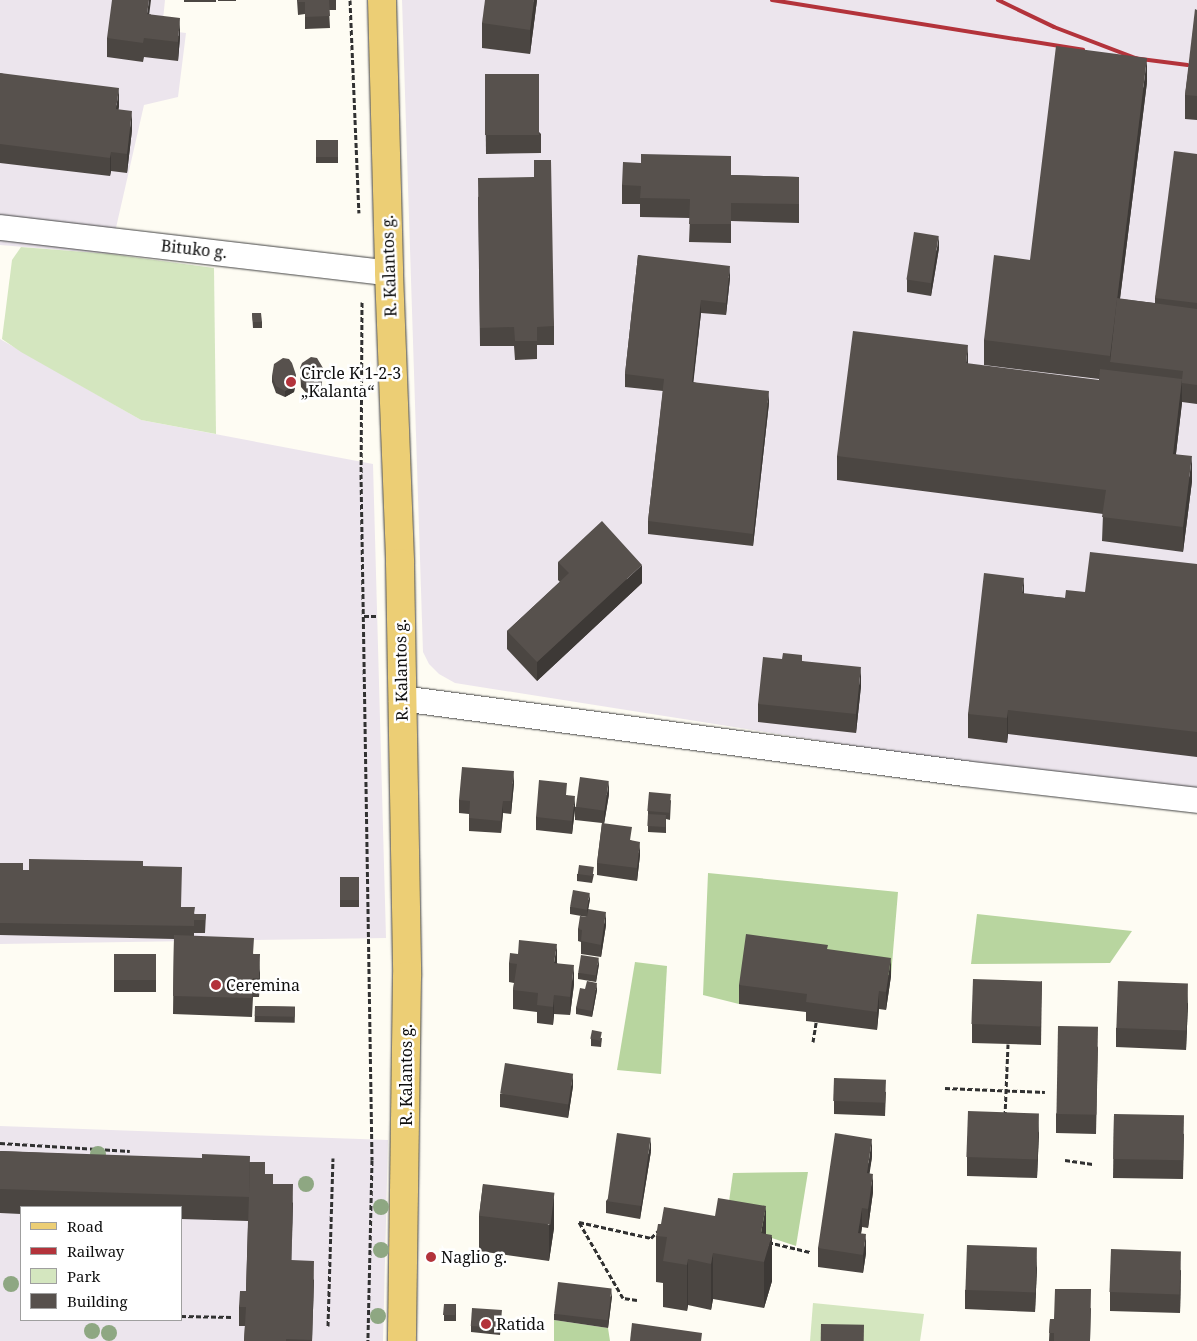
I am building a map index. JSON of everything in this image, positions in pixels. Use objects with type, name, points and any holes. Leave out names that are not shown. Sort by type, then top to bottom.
[{"type":"main road","name":"R. Kalantos g.","points":[[382,0],[388,273],[400,563],[400,698],[407,976],[402,1341]]},
{"type":"street","name":"Bituko g.","points":[[0,227],[388,273]]},
{"type":"street","points":[[400,698],[964,773],[1197,800]]},
{"type":"path","points":[[350,0],[359,221]]},
{"type":"path","points":[[362,269],[361,474],[372,1160],[368,1341]]},
{"type":"path","points":[[814,1042],[816,1022]]},
{"type":"path","points":[[1005,1123],[1008,1044]]},
{"type":"path","points":[[944,1088],[1045,1092]]},
{"type":"path","points":[[0,1143],[130,1151]]},
{"type":"path","points":[[328,1326],[333,1158]]},
{"type":"path","points":[[1066,1160],[1093,1164]]},
{"type":"path","points":[[637,1300],[623,1298],[579,1222],[651,1238],[662,1228]]},
{"type":"path","points":[[765,1242],[810,1252]]},
{"type":"path","points":[[182,1316],[233,1317]]},
{"type":"shaded area","points":[[0,0],[165,0],[162,30],[186,33],[178,97],[144,105],[110,254],[0,245]]},
{"type":"shaded area","points":[[402,0],[1197,0],[1197,800],[455,683],[439,674],[429,664],[423,652]]},
{"type":"shaded area","points":[[0,339],[141,420],[373,464],[386,938],[0,944]]},
{"type":"shaded area","points":[[0,1126],[388,1140],[383,1341],[0,1341]]},
{"type":"green space","points":[[21,247],[110,254],[214,268],[216,434],[141,420],[21,352],[2,339],[12,260]]},
{"type":"green space","points":[[708,873],[898,892],[891,976],[746,953],[739,1004],[703,995]]},
{"type":"green space","points":[[977,914],[1132,931],[1110,963],[971,964]]},
{"type":"green space","points":[[635,962],[667,966],[661,1074],[617,1070]]},
{"type":"green space","points":[[808,1172],[796,1246],[726,1223],[733,1173]]},
{"type":"green space","points":[[813,1303],[924,1314],[920,1341],[810,1341]]},
{"type":"green space","points":[[554,1320],[608,1328],[610,1341],[554,1341]]},
{"type":"building","points":[[112,0],[149,0],[147,14],[180,18],[178,42],[144,38],[143,43],[107,38]]},
{"type":"building","points":[[298,0],[329,0],[330,16],[305,17],[305,2],[298,2]]},
{"type":"building","points":[[485,0],[534,0],[530,30],[482,23]]},
{"type":"building","points":[[1195,9],[1197,10],[1197,96],[1185,95]]},
{"type":"building","points":[[1056,46],[1147,58],[1110,356],[984,340],[994,255],[1030,260]]},
{"type":"building","points":[[0,73],[119,88],[116,109],[132,111],[127,154],[111,152],[110,158],[0,144]]},
{"type":"building","points":[[485,74],[539,74],[539,135],[485,135]]},
{"type":"building","points":[[316,140],[338,140],[338,157],[316,157]]},
{"type":"building","points":[[1174,151],[1197,154],[1197,303],[1155,298]]},
{"type":"building","points":[[641,154],[731,156],[731,175],[799,177],[799,204],[731,203],[731,224],[689,224],[690,199],[640,198],[641,186],[622,185],[623,162],[641,163]]},
{"type":"building","points":[[534,160],[551,160],[554,326],[537,327],[537,341],[515,341],[514,327],[480,328],[478,178],[534,177]]},
{"type":"building","points":[[914,232],[939,236],[931,283],[906,279]]},
{"type":"building","points":[[638,255],[730,266],[726,303],[701,300],[692,382],[769,391],[753,534],[648,521],[664,379],[625,374]]},
{"type":"building","points":[[1117,298],[1197,309],[1197,385],[1182,383],[1183,371],[1110,362]]},
{"type":"building","points":[[252,313],[261,313],[262,322],[253,322]]},
{"type":"building","points":[[853,331],[968,345],[966,363],[1099,380],[1100,369],[1182,379],[1173,454],[1192,456],[1183,527],[1102,517],[1106,490],[837,456]]},
{"type":"building","points":[[311,357],[317,358],[323,368],[321,385],[318,388],[308,389],[301,381],[300,368],[302,363]]},
{"type":"building","points":[[283,358],[289,359],[296,375],[294,386],[285,391],[276,386],[272,376],[274,364]]},
{"type":"building","points":[[602,521],[642,565],[537,662],[507,631],[569,573],[558,562]]},
{"type":"building","points":[[1090,552],[1197,564],[1197,732],[1008,710],[1007,718],[968,714],[984,573],[1024,578],[1022,593],[1065,598],[1066,590],[1085,592]]},
{"type":"building","points":[[783,653],[802,655],[802,661],[861,667],[856,714],[758,704],[763,657],[782,659]]},
{"type":"building","points":[[462,767],[514,771],[511,801],[503,801],[501,821],[469,818],[470,801],[459,800]]},
{"type":"building","points":[[580,777],[609,781],[605,811],[576,807]]},
{"type":"building","points":[[539,780],[567,783],[566,795],[575,796],[572,821],[536,817]]},
{"type":"building","points":[[649,792],[671,794],[669,813],[647,811]]},
{"type":"building","points":[[648,814],[666,815],[665,827],[647,826]]},
{"type":"building","points":[[602,823],[632,827],[630,840],[640,842],[637,868],[597,863]]},
{"type":"building","points":[[29,859],[143,861],[143,866],[182,867],[181,907],[195,907],[194,914],[206,914],[205,920],[194,920],[194,926],[0,923],[0,863],[23,863],[23,870],[29,870]]},
{"type":"building","points":[[579,865],[594,867],[593,876],[578,874]]},
{"type":"building","points":[[340,877],[359,877],[359,900],[340,900]]},
{"type":"building","points":[[573,890],[590,893],[587,910],[570,907]]},
{"type":"building","points":[[588,909],[606,912],[601,945],[581,941],[582,930],[578,929],[580,916],[587,917]]},
{"type":"building","points":[[746,934],[828,945],[827,949],[891,958],[886,992],[879,991],[877,1012],[806,1002],[807,994],[739,985]]},
{"type":"building","name":"Ceremina","points":[[174,935],[254,938],[253,954],[260,954],[259,978],[253,978],[252,998],[173,996]]},
{"type":"building","points":[[519,940],[557,944],[554,963],[574,965],[570,997],[554,995],[553,1007],[537,1005],[538,993],[513,990],[517,964],[509,963],[510,953],[518,954]]},
{"type":"building","points":[[114,954],[156,954],[156,980],[114,980]]},
{"type":"building","points":[[581,955],[599,958],[596,976],[578,973]]},
{"type":"building","points":[[973,979],[1042,981],[1040,1026],[971,1024]]},
{"type":"building","points":[[587,981],[597,983],[592,1011],[576,1008],[580,988],[585,989]]},
{"type":"building","points":[[1118,981],[1188,983],[1186,1030],[1116,1028]]},
{"type":"building","points":[[255,1006],[295,1007],[295,1017],[255,1016]]},
{"type":"building","points":[[1058,1026],[1098,1027],[1096,1115],[1056,1114]]},
{"type":"building","points":[[592,1030],[602,1032],[600,1041],[590,1039]]},
{"type":"building","points":[[505,1063],[573,1074],[568,1104],[500,1094]]},
{"type":"building","points":[[834,1078],[886,1080],[885,1103],[833,1101]]},
{"type":"building","points":[[968,1111],[1039,1113],[1037,1159],[966,1157]]},
{"type":"building","points":[[1114,1114],[1184,1115],[1183,1160],[1113,1159]]},
{"type":"building","points":[[617,1133],[651,1138],[641,1206],[607,1201]]},
{"type":"building","points":[[835,1133],[872,1139],[867,1173],[873,1174],[868,1209],[862,1208],[858,1233],[866,1234],[863,1255],[818,1248]]},
{"type":"building","points":[[0,1151],[202,1158],[202,1154],[250,1156],[249,1197],[0,1189]]},
{"type":"building","points":[[250,1162],[265,1162],[265,1174],[273,1174],[273,1184],[293,1184],[291,1260],[314,1261],[312,1340],[244,1341],[246,1307],[239,1307],[240,1291],[246,1291]]},
{"type":"building","points":[[483,1184],[554,1193],[551,1225],[479,1216]]},
{"type":"building","points":[[718,1198],[766,1206],[761,1233],[772,1235],[764,1262],[713,1253],[711,1264],[688,1259],[687,1265],[663,1261],[667,1237],[656,1236],[658,1224],[661,1224],[664,1207],[715,1216]]},
{"type":"building","points":[[967,1245],[1037,1247],[1035,1292],[965,1290]]},
{"type":"building","points":[[1111,1249],[1181,1251],[1179,1294],[1109,1292]]},
{"type":"building","points":[[558,1282],[612,1289],[608,1320],[554,1314]]},
{"type":"building","points":[[1055,1289],[1091,1289],[1090,1341],[1054,1341],[1054,1333],[1049,1333],[1050,1319],[1054,1319]]},
{"type":"building","points":[[444,1304],[456,1304],[455,1315],[443,1315]]},
{"type":"building","name":"Ratida","points":[[472,1308],[502,1310],[501,1328],[471,1326]]},
{"type":"building","points":[[632,1323],[702,1333],[701,1341],[630,1341]]},
{"type":"building","points":[[821,1324],[864,1325],[864,1341],[821,1341]]},
{"type":"railway","points":[[772,0],[1083,50]]},
{"type":"railway","points":[[998,0],[1054,27],[1138,59]]},
{"type":"railway","points":[[1133,58],[1188,65]]},
{"type":"place","name":"Circle K 1-2-3 „Kalanta“","points":[[291,382]]},
{"type":"place","name":"Ceremina","points":[[216,985]]},
{"type":"place","name":"Naglio g.","points":[[431,1257]]},
{"type":"place","name":"Ratida","points":[[486,1324]]}]
